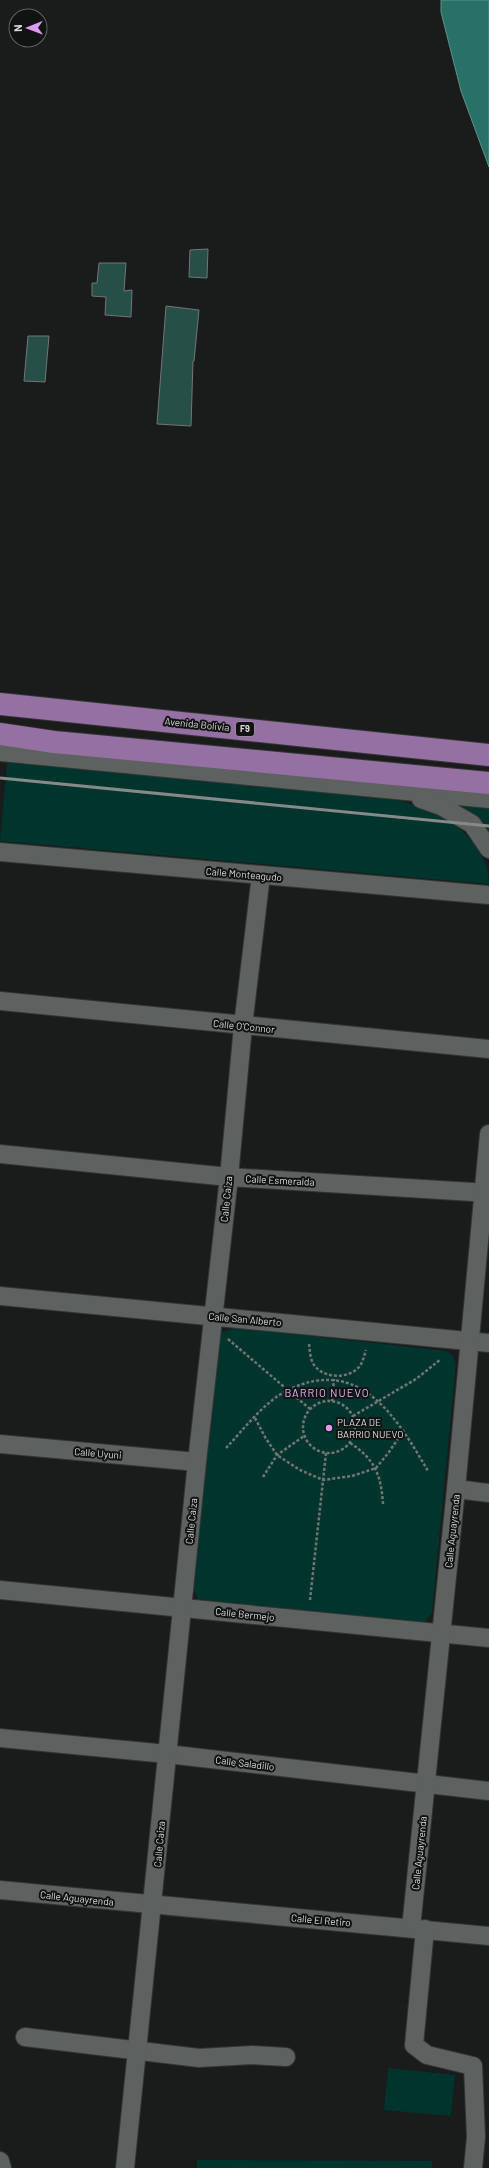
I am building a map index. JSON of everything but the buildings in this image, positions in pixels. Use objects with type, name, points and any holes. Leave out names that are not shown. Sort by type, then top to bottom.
[{"type":"highway","name":"Avenida Bolivia","points":[[0,704],[489,755]]},
{"type":"highway","points":[[0,734],[54,742],[489,783]]},
{"type":"street","points":[[0,752],[489,799]]},
{"type":"street","points":[[393,790],[441,806],[472,824],[489,849]]},
{"type":"street","name":"Calle Monteagudo","points":[[0,852],[489,895]]},
{"type":"street","name":"Calle Caiza","points":[[126,2168],[136,2051],[153,1905],[197,1462],[229,1177],[243,1026],[261,875]]},
{"type":"street","name":"Calle O'Connor","points":[[0,1002],[489,1049]]},
{"type":"street","name":"Calle Aguayrenda","points":[[473,2168],[476,2138],[473,2066],[427,2055],[414,2045],[418,1929],[426,1784],[486,1192],[489,1134]]},
{"type":"street","name":"Calle Esmeralda","points":[[0,1154],[229,1177],[486,1192]]},
{"type":"street","name":"Calle San Alberto","points":[[0,1296],[489,1343]]},
{"type":"street","name":"Calle Uyuni","points":[[0,1444],[197,1462]]},
{"type":"street","points":[[456,1490],[489,1493]]},
{"type":"street","name":"Calle Bermejo","points":[[0,1590],[489,1638]]},
{"type":"street","name":"Calle Saladillo","points":[[0,1738],[167,1754],[489,1791]]},
{"type":"street","name":"Calle Aguayrenda","points":[[0,1890],[153,1905]]},
{"type":"street","name":"Calle El Retiro","points":[[153,1905],[489,1936]]},
{"type":"street","points":[[25,2037],[199,2058],[252,2055],[286,2057]]},
{"type":"street","points":[[0,2161],[2,2168]]},
{"type":"path","points":[[226,1338],[310,1409]]},
{"type":"path","points":[[309,1344],[310,1355],[314,1365],[322,1372],[356,1386],[379,1402],[404,1430],[428,1471]]},
{"type":"path","points":[[226,1448],[255,1418],[288,1390],[309,1383],[351,1373],[358,1368],[366,1350]]},
{"type":"path","points":[[353,1416],[416,1379],[441,1359]]},
{"type":"path","points":[[332,1400],[334,1378]]},
{"type":"path","points":[[332,1400],[345,1406],[353,1416],[355,1425],[350,1443],[339,1451],[326,1453],[313,1448],[304,1436],[303,1422],[310,1409],[324,1401],[332,1400]]},
{"type":"path","points":[[255,1418],[277,1455],[300,1470],[323,1480],[352,1476],[376,1468],[404,1430]]},
{"type":"path","points":[[263,1477],[277,1455],[304,1436]]},
{"type":"path","points":[[350,1443],[361,1450],[376,1468],[381,1484],[382,1504]]},
{"type":"path","points":[[310,1600],[326,1453]]},
{"type":"shaded area","points":[[441,0],[489,0],[489,167],[461,91],[441,12]]},
{"type":"shaded area","points":[[7,762],[395,799],[436,813],[446,818],[464,833],[479,852],[484,862],[488,873],[489,884],[0,841]]},
{"type":"shaded area","points":[[459,805],[489,809],[489,836],[487,834]]},
{"type":"shaded area","points":[[236,1328],[447,1351],[453,1356],[456,1364],[432,1613],[425,1622],[200,1602],[192,1587],[220,1333]]},
{"type":"shaded area","points":[[388,2068],[455,2075],[451,2116],[384,2110]]},
{"type":"shaded area","points":[[197,2160],[432,2161],[432,2168],[197,2168]]},
{"type":"railway","points":[[0,778],[489,826]]},
{"type":"place","name":"PLAZA DE BARRIO NUEVO","points":[[329,1428]]},
{"type":"district","name":"BARRIO NUEVO","points":[[327,1393]]}]
